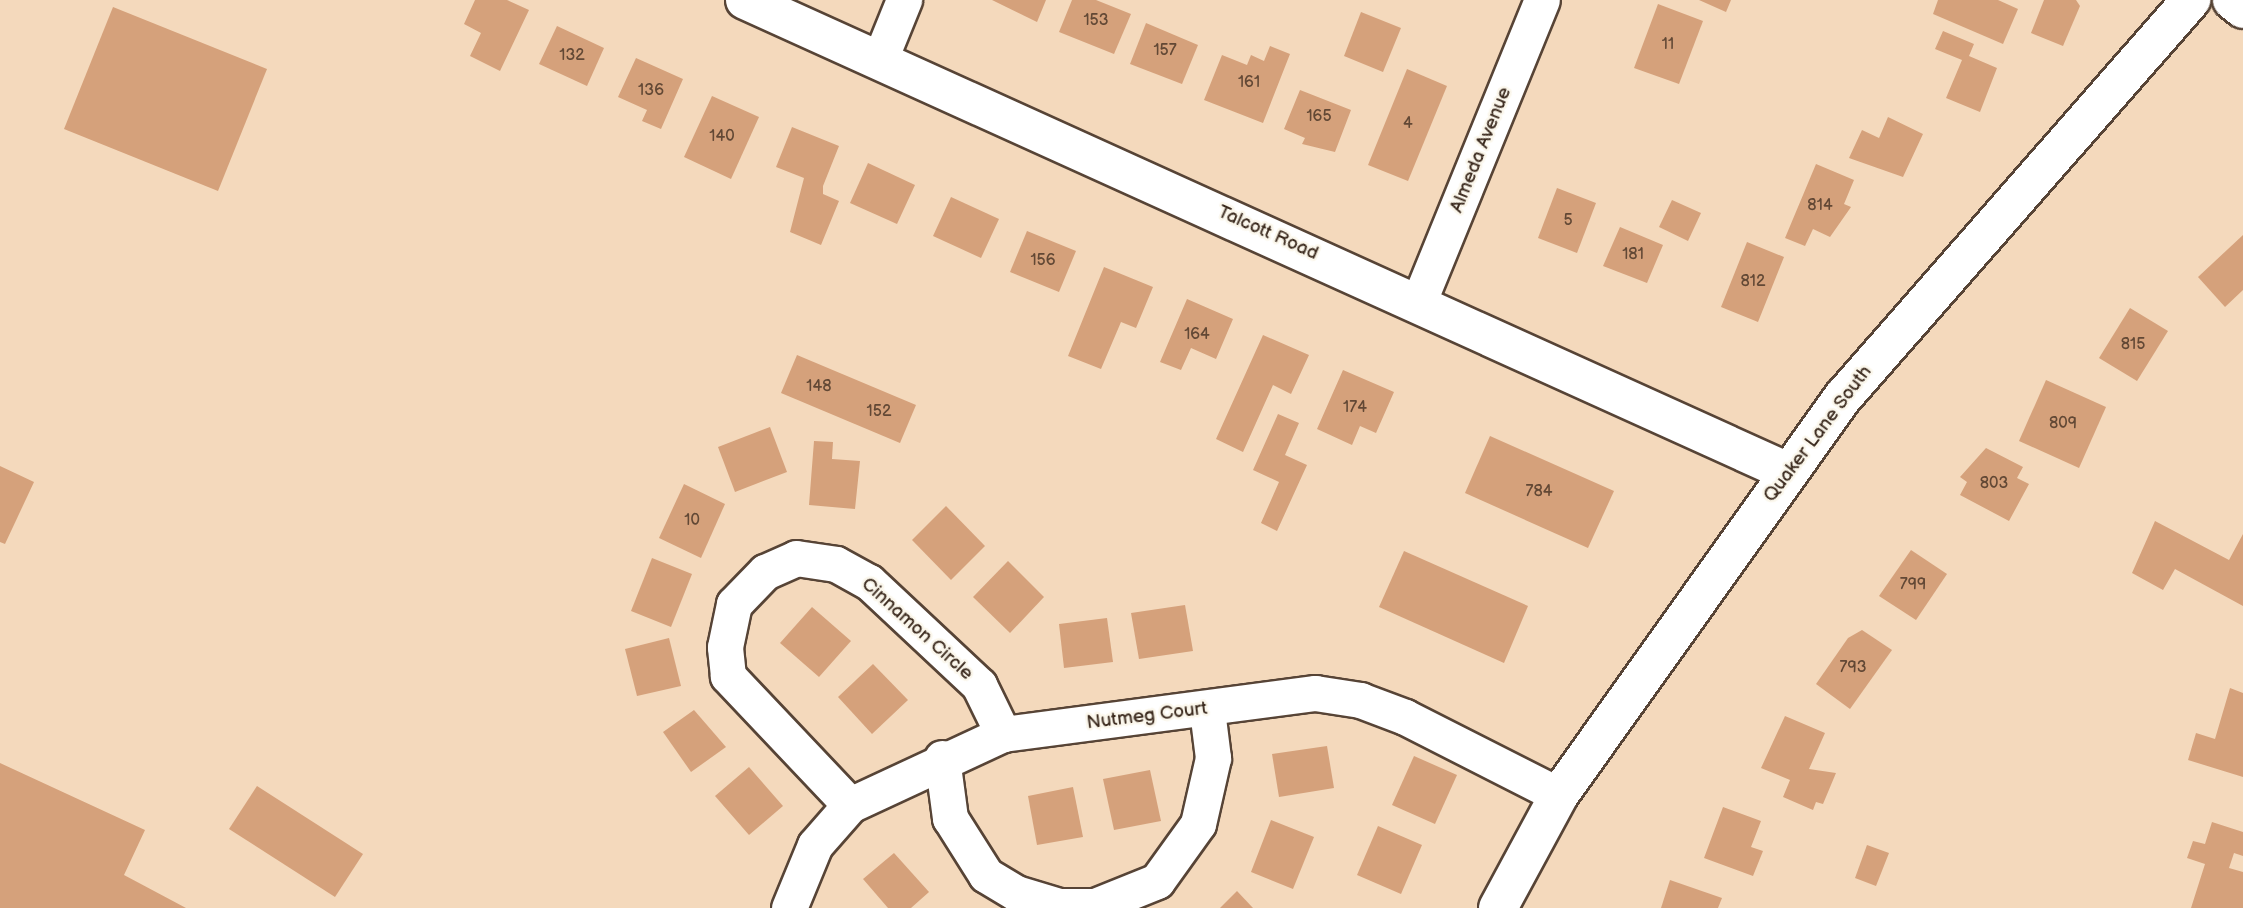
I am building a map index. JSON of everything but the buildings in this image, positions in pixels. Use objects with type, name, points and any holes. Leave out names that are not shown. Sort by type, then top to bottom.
[{"type":"main road","name":"Talcott Road","points":[[745,0],[1419,301],[1788,472]]},
{"type":"main road","name":"Quaker Lane South","points":[[1497,908],[1559,795],[1788,472],[1922,304],[2191,0]]},
{"type":"main road","points":[[2232,0],[2243,9]]},
{"type":"street","points":[[880,59],[904,0]]},
{"type":"street","name":"Almeda Avenue","points":[[1419,301],[1542,0]]},
{"type":"street","name":"Cinnamon Circle","points":[[850,805],[727,676],[725,647],[734,604],[765,572],[796,558],[836,564],[869,582],[979,684],[1003,734]]},
{"type":"street","name":"Nutmeg Court","points":[[789,908],[815,845],[850,805],[942,758],[1003,734],[1207,710],[1315,693],[1360,700],[1559,795]]},
{"type":"street","points":[[942,758],[950,818],[986,875],[1016,893],[1059,906],[1095,906],[1157,881],[1198,824],[1213,758],[1207,710]]}]
